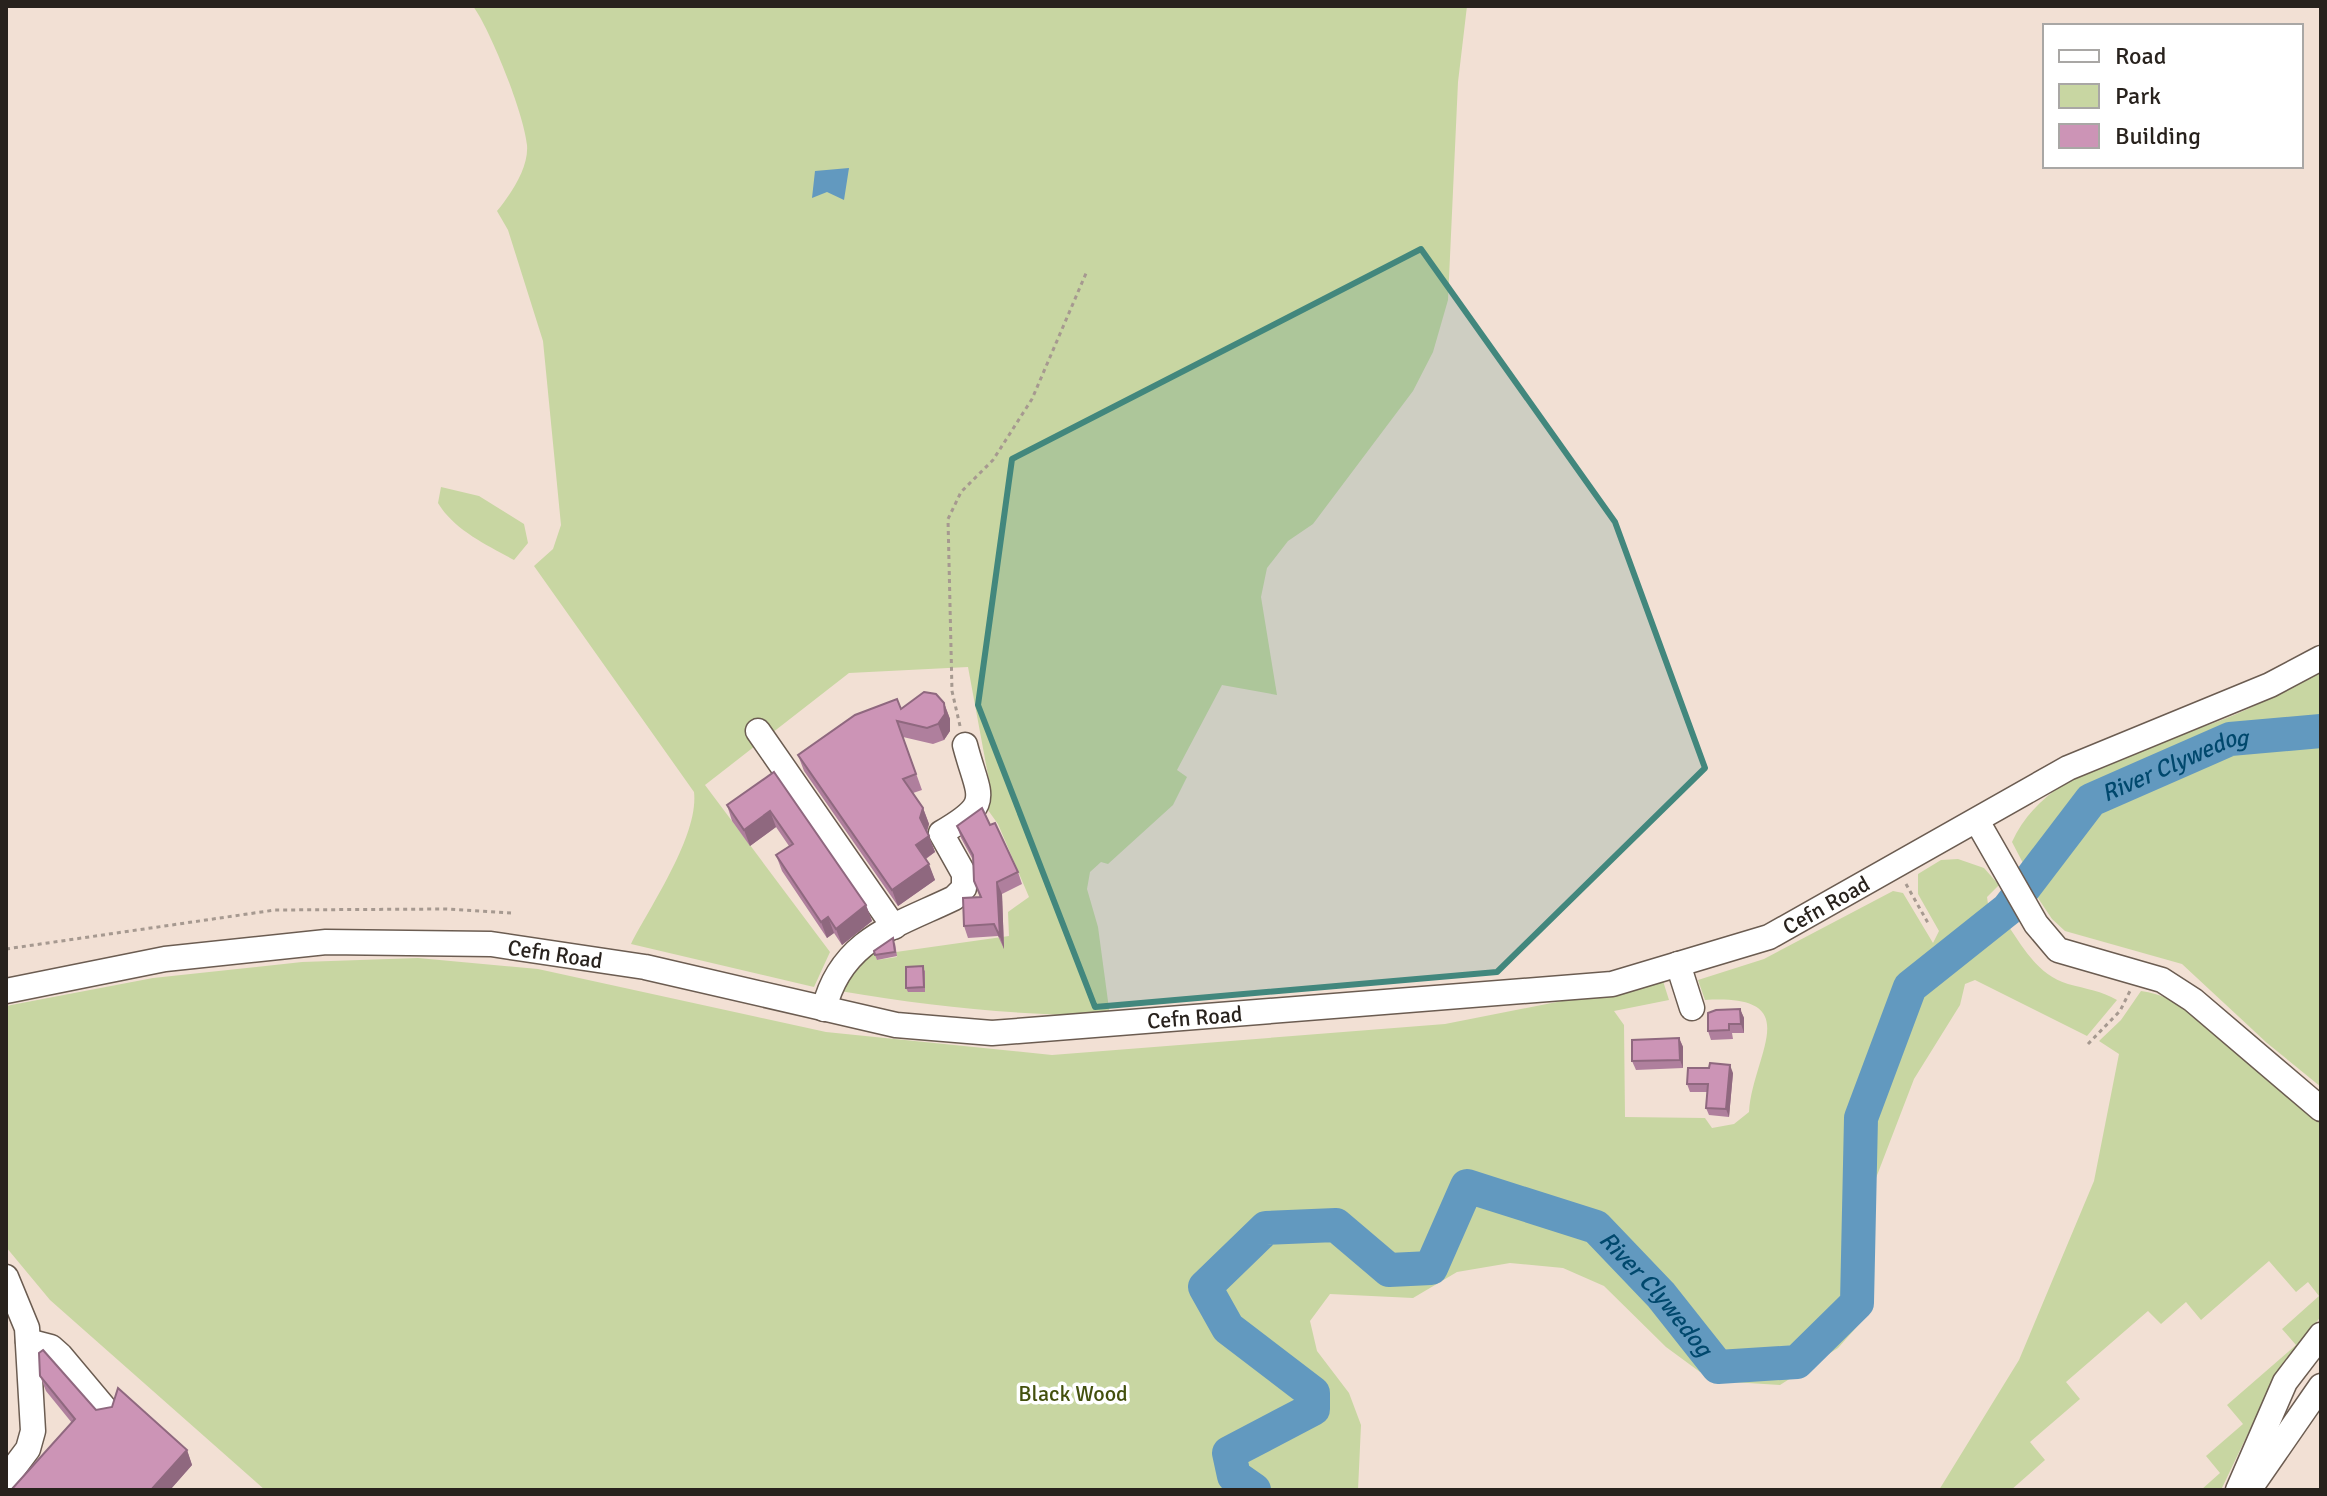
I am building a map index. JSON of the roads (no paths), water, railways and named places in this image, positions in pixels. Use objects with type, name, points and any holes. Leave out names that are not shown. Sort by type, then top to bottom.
[{"type":"street","name":"Cefn Road","points":[[6,991],[165,959],[326,942],[491,944],[645,967],[896,1025],[992,1033],[1612,984],[1769,937],[2068,768],[2270,685],[2321,658]]},
{"type":"street","points":[[758,731],[894,927]]},
{"type":"street","points":[[824,1009],[829,987],[852,952],[894,927],[954,898],[964,888],[964,874],[941,833],[973,813],[979,800],[965,745]]},
{"type":"street","points":[[1977,821],[2036,924],[2058,950],[2162,980],[2193,1000],[2321,1109]]},
{"type":"street","points":[[1678,964],[1692,1008]]},
{"type":"street","points":[[6,1277],[22,1309],[28,1341],[32,1441],[7,1477]]},
{"type":"street","points":[[2238,1490],[2285,1382],[2321,1335]]},
{"type":"street","points":[[28,1341],[51,1347],[107,1411]]},
{"type":"street","points":[[2249,1490],[2321,1386]]},
{"type":"water","points":[[849,168],[844,200],[827,192],[812,198],[815,171]]},
{"type":"waterway","name":"River Clywedog","points":[[1254,1490],[1234,1476],[1229,1453],[1313,1409],[1313,1393],[1228,1328],[1205,1287],[1266,1228],[1336,1225],[1389,1270],[1431,1268],[1467,1186],[1596,1227],[1661,1295],[1718,1367],[1797,1362],[1857,1303],[1861,1118],[1910,987],[2008,909],[2091,800],[2230,739],[2321,731]]},
{"type":"park label","name":"Black Wood","points":[[1073,1393]]}]
